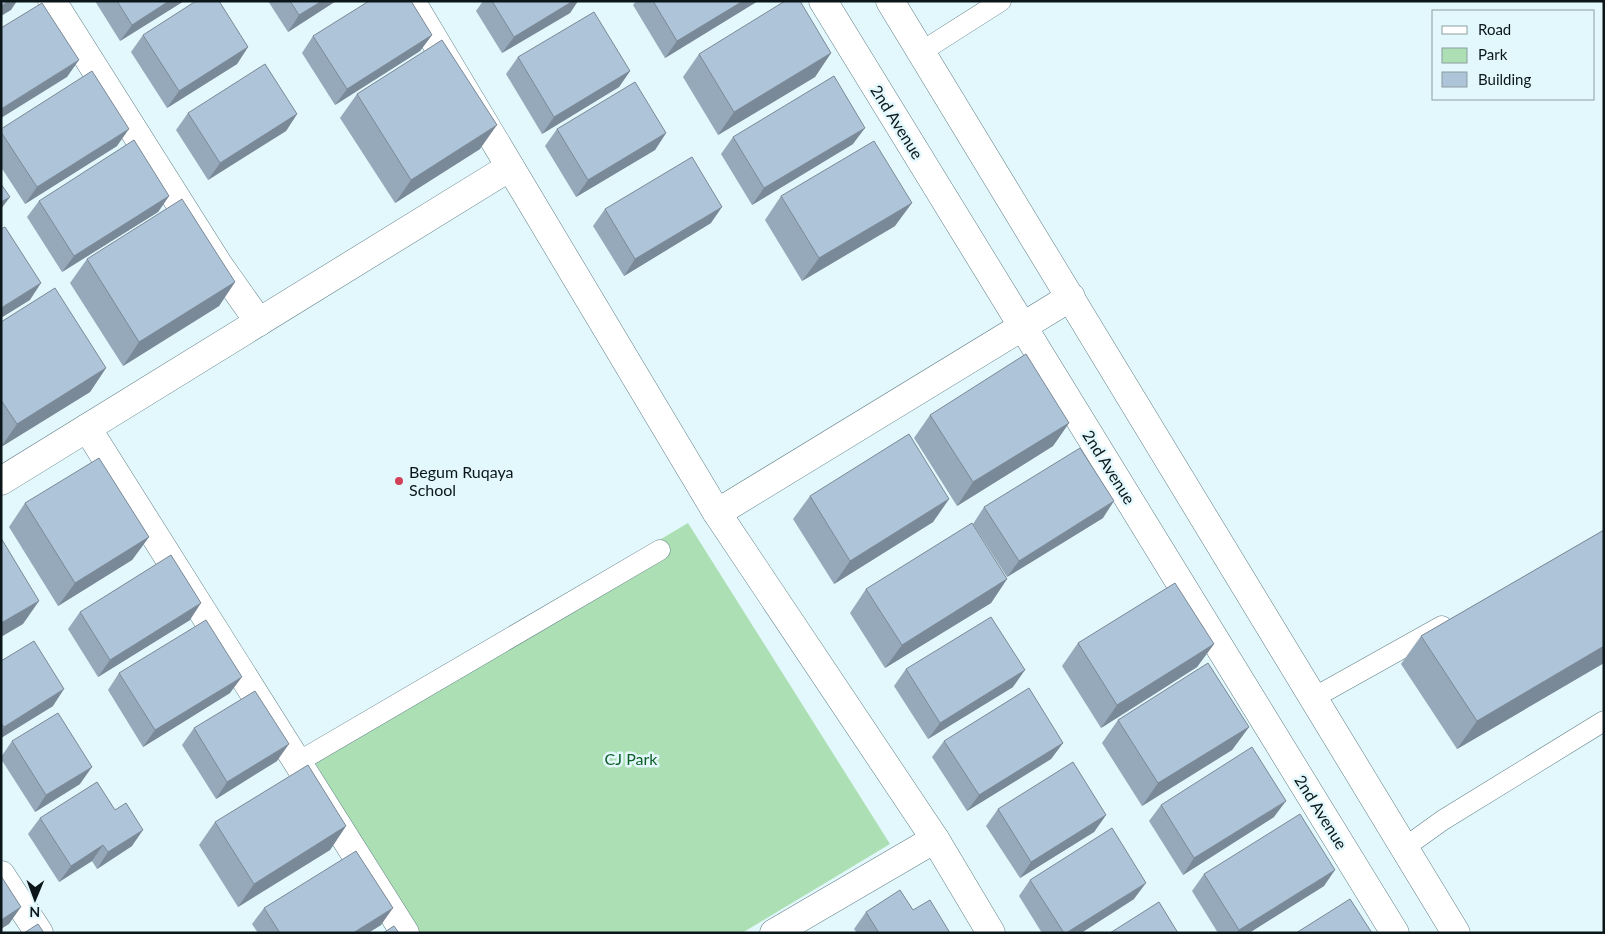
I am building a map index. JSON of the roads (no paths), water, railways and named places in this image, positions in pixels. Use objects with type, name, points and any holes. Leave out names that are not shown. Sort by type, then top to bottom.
[{"type":"street","points":[[52,1],[218,264],[259,322]]},
{"type":"street","points":[[411,1],[716,513],[935,839],[991,933]]},
{"type":"street","name":"2nd Avenue","points":[[823,1],[1395,933]]},
{"type":"street","points":[[890,1],[1315,697],[1456,933]]},
{"type":"street","points":[[1,482],[510,167]]},
{"type":"street","points":[[716,513],[1071,298]]},
{"type":"street","points":[[87,428],[405,933]]},
{"type":"street","points":[[774,933],[935,839]]},
{"type":"street","points":[[1,875],[39,933]]},
{"type":"lane","points":[[921,52],[1000,1]]},
{"type":"lane","points":[[298,762],[660,550]]},
{"type":"lane","points":[[1315,697],[1461,615]]},
{"type":"lane","points":[[1404,848],[1443,820],[1604,721]]},
{"type":"place","name":"Begum Ruqaya School","points":[[399,481]]},
{"type":"park label","name":"CJ Park","points":[[631,759]]}]
